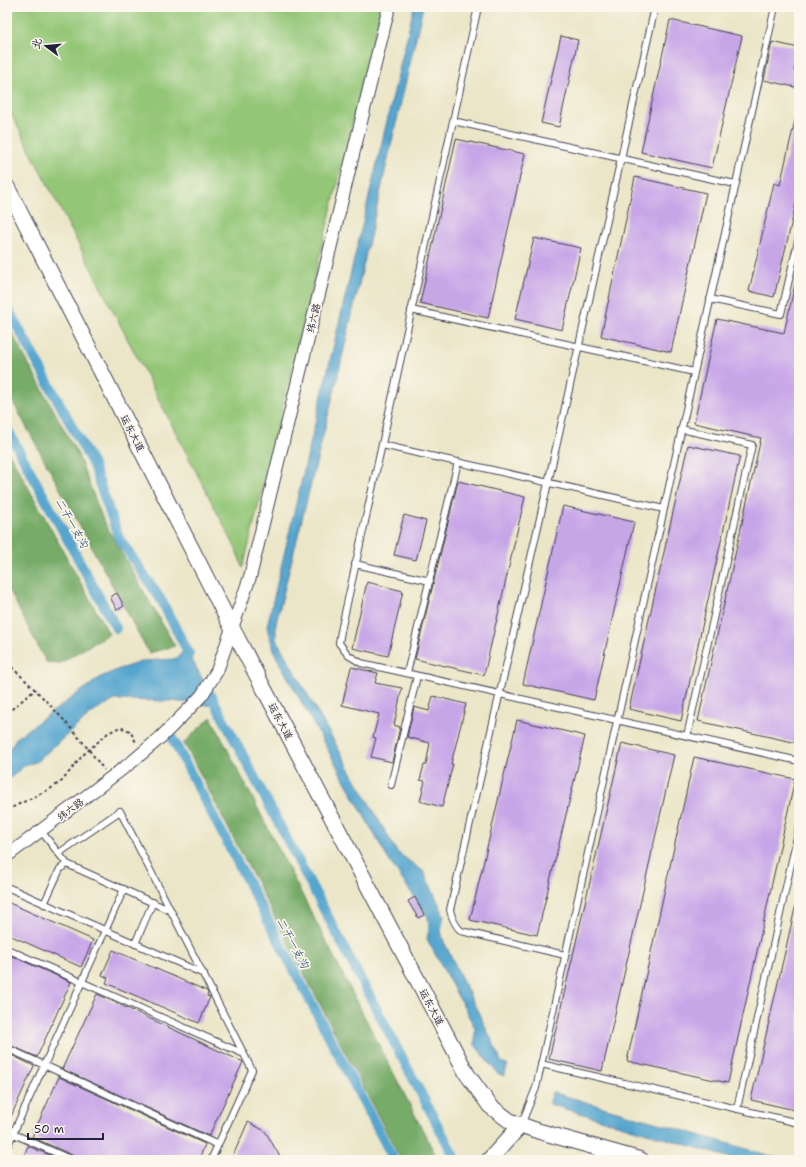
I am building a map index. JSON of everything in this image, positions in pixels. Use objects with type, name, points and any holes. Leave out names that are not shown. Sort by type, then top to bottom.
[{"type":"street","name":"纬六路","points":[[7,856],[136,758],[161,737],[202,694],[218,671],[250,577],[389,7]]},
{"type":"street","name":"运东大道","points":[[7,187],[232,628],[467,1074],[490,1106],[510,1121],[599,1154],[641,1160]]},
{"type":"street","points":[[490,1160],[521,1125]]},
{"type":"lane","points":[[478,7],[355,564],[339,643],[348,655],[361,663],[799,761]]},
{"type":"lane","points":[[565,955],[461,931],[452,919],[450,910],[655,7]]},
{"type":"lane","points":[[521,1125],[536,1088],[774,7]]},
{"type":"lane","points":[[453,121],[735,184]]},
{"type":"lane","points":[[710,298],[781,314],[799,237]]},
{"type":"lane","points":[[411,310],[694,372]]},
{"type":"lane","points":[[681,429],[752,445],[687,736]]},
{"type":"lane","points":[[382,445],[664,509]]},
{"type":"lane","points":[[408,673],[458,462]]},
{"type":"lane","points":[[355,564],[430,581]]},
{"type":"lane","points":[[391,785],[417,676]]},
{"type":"lane","points":[[59,853],[120,811],[252,1070],[211,1160]]},
{"type":"lane","points":[[737,1108],[799,828]]},
{"type":"lane","points":[[41,831],[67,864],[171,910]]},
{"type":"lane","points":[[44,904],[60,869],[67,864]]},
{"type":"lane","points":[[7,887],[204,974]]},
{"type":"lane","points":[[7,1147],[124,889]]},
{"type":"lane","points":[[135,944],[153,902]]},
{"type":"lane","points":[[7,949],[244,1054]]},
{"type":"lane","points":[[7,1048],[218,1145]]},
{"type":"lane","points":[[541,1064],[799,1123]]},
{"type":"lane","points":[[7,1131],[72,1160]]},
{"type":"path","points":[[7,663],[36,689],[81,739],[110,778]]},
{"type":"path","points":[[7,713],[36,689]]},
{"type":"path","points":[[7,810],[50,790],[62,781],[83,755],[108,733],[120,727],[130,731],[136,742],[136,758]]},
{"type":"green space","points":[[7,7],[381,7],[243,568],[235,547],[7,106]]},
{"type":"green space","points":[[7,324],[78,455],[104,522],[175,646],[149,653],[7,391]]},
{"type":"green space","points":[[7,449],[109,634],[60,663],[46,662],[7,586]]},
{"type":"green space","points":[[211,717],[438,1160],[401,1160],[184,743]]},
{"type":"water","points":[[414,7],[423,7],[336,384],[276,623],[276,639],[397,852],[424,872],[444,915],[441,931],[444,942],[501,1062],[508,1065],[504,1076],[497,1073],[475,1045],[475,1028],[427,939],[429,929],[428,917],[388,859],[276,656],[267,626]]},
{"type":"water","points":[[183,643],[217,706],[171,701],[115,700],[92,713],[36,762],[25,765],[7,781],[7,753],[17,737],[101,677],[119,669],[144,661],[173,659],[179,657],[182,652]]},
{"type":"water","points":[[552,1092],[784,1160],[738,1160],[549,1104]]},
{"type":"building","points":[[670,20],[742,36],[712,168],[641,152]]},
{"type":"building","points":[[561,36],[578,40],[559,127],[541,123]]},
{"type":"building","points":[[772,42],[799,48],[794,71],[799,71],[799,88],[764,80]]},
{"type":"building","points":[[796,116],[799,116],[799,191],[774,297],[749,291],[774,183],[780,185]]},
{"type":"building","points":[[456,139],[525,154],[488,318],[420,303]]},
{"type":"building","points":[[635,177],[706,193],[671,352],[601,336]]},
{"type":"building","points":[[534,238],[581,248],[562,330],[515,319]]},
{"type":"building","points":[[796,280],[799,281],[799,736],[797,743],[698,721],[761,438],[694,423],[717,319],[784,333]]},
{"type":"building","points":[[688,445],[740,456],[681,721],[629,709]]},
{"type":"building","points":[[458,481],[525,497],[484,675],[415,659]]},
{"type":"building","points":[[563,506],[634,522],[594,700],[523,684]]},
{"type":"building","points":[[404,515],[426,521],[416,560],[394,555]]},
{"type":"building","points":[[367,582],[403,591],[388,656],[352,648]]},
{"type":"building","points":[[117,593],[124,606],[117,610],[110,597]]},
{"type":"building","points":[[351,667],[378,673],[375,683],[402,688],[394,725],[400,727],[392,762],[371,757],[376,738],[373,737],[379,714],[342,705]]},
{"type":"building","points":[[433,696],[466,704],[442,807],[420,801],[425,781],[420,780],[424,765],[426,765],[430,743],[407,737],[414,707],[429,711]]},
{"type":"building","points":[[517,720],[585,736],[537,935],[470,920]]},
{"type":"building","points":[[622,743],[674,755],[602,1071],[549,1059]]},
{"type":"building","points":[[694,757],[795,779],[728,1083],[627,1061]]},
{"type":"building","points":[[415,897],[424,915],[418,918],[408,901]]},
{"type":"building","points":[[7,902],[93,940],[81,967],[7,934]]},
{"type":"building","points":[[796,904],[799,904],[799,1111],[751,1100]]},
{"type":"building","points":[[113,950],[207,991],[207,996],[210,997],[199,1023],[106,983],[108,978],[102,975]]},
{"type":"building","points":[[7,954],[71,982],[37,1057],[7,1044]]},
{"type":"building","points":[[97,994],[243,1062],[209,1136],[62,1069]]},
{"type":"building","points":[[7,1053],[34,1066],[7,1125]]},
{"type":"building","points":[[59,1077],[205,1144],[199,1160],[76,1160],[74,1156],[32,1137]]},
{"type":"building","points":[[248,1122],[265,1131],[282,1160],[231,1160]]},
{"type":"building","points":[[28,1146],[61,1160],[22,1160]]},
{"type":"waterway","points":[[7,307],[93,465],[119,538],[161,600],[189,654]]},
{"type":"waterway","name":"二干一支沟","points":[[7,429],[116,628]]},
{"type":"waterway","points":[[211,695],[456,1160]]},
{"type":"waterway","name":"二干一支沟","points":[[171,736],[394,1160]]}]
